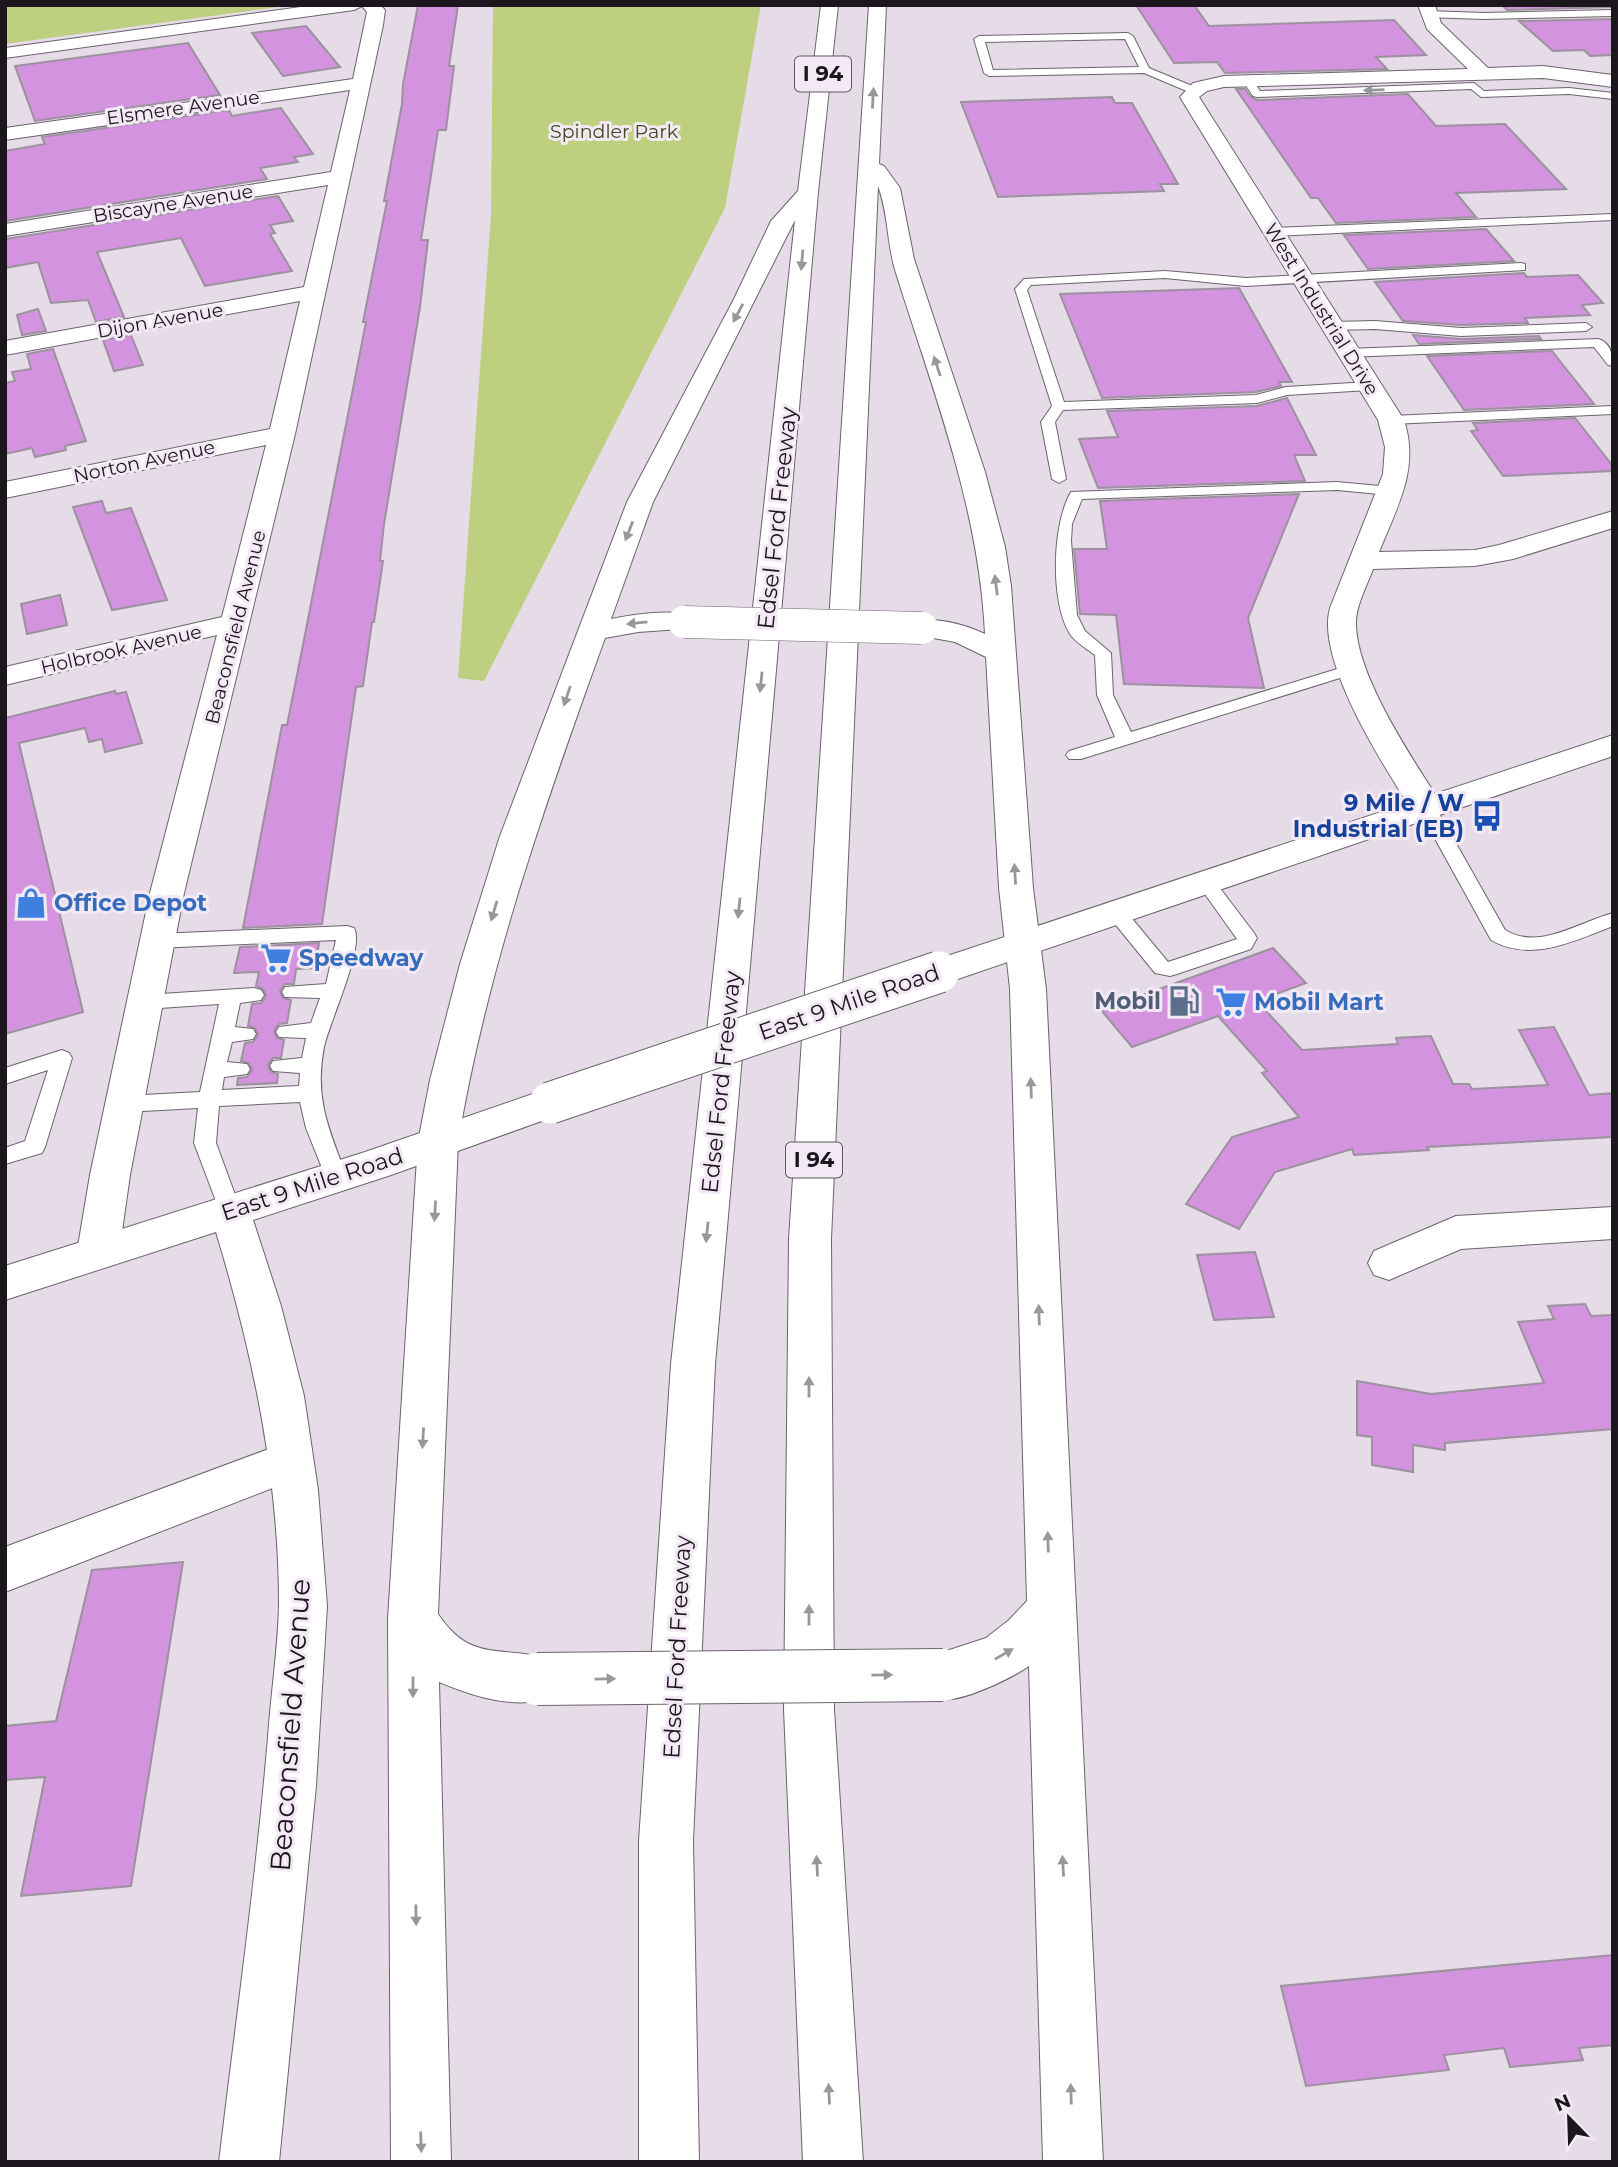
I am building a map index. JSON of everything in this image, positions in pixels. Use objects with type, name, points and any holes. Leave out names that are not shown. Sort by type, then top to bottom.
[{"type":"main road","points":[[5,53],[354,5]]},
{"type":"main road","name":"Edsel Ford Freeway","points":[[669,2162],[666,1841],[693,1364],[808,192],[831,5]]},
{"type":"main road","name":"I 94","points":[[833,2162],[809,1709],[810,1239],[878,5]]},
{"type":"main road","name":"Beaconsfield Avenue","points":[[98,1252],[124,1104],[167,893],[236,622],[315,292],[376,10],[370,6]]},
{"type":"main road","points":[[1426,10],[1433,24],[1483,74]]},
{"type":"main road","points":[[1193,90],[1209,84],[1248,81],[1436,82],[1483,74],[1564,73],[1613,81]]},
{"type":"main road","name":"Elsmere Avenue","points":[[5,134],[361,83]]},
{"type":"main road","name":"West Industrial Drive","points":[[1193,90],[1189,97],[1190,102],[1391,420],[1400,456],[1390,491],[1341,623],[1344,649],[1353,669],[1397,760],[1427,808]]},
{"type":"main road","points":[[870,160],[890,188],[903,259],[983,510],[997,586],[1016,888],[1024,941],[1073,2162]]},
{"type":"main road","name":"Biscayne Avenue","points":[[5,230],[341,177]]},
{"type":"main road","points":[[421,2162],[413,1619],[438,1142],[449,1080],[482,951],[517,836],[591,632],[655,468],[745,299],[782,220],[808,192]]},
{"type":"main road","name":"Dijon Avenue","points":[[5,348],[315,292]]},
{"type":"main road","name":"Norton Avenue","points":[[5,490],[282,434]]},
{"type":"main road","points":[[1362,561],[1475,558],[1503,554],[1612,521]]},
{"type":"main road","name":"Holbrook Avenue","points":[[5,676],[236,622]]},
{"type":"main road","points":[[591,632],[638,623],[684,622],[922,628],[962,634],[1002,653]]},
{"type":"main road","name":"East 9 Mile Road","points":[[5,1283],[336,1177],[1024,941],[1117,914],[1613,745]]},
{"type":"main road","name":"Beaconsfield Avenue","points":[[230,1211],[260,1307],[282,1396],[295,1490],[303,1606],[290,1786],[249,2162]]},
{"type":"main road","points":[[1389,1263],[1456,1233],[1613,1223]]},
{"type":"main road","points":[[5,1570],[290,1461]]},
{"type":"main road","points":[[413,1619],[437,1652],[465,1668],[497,1677],[537,1679],[943,1675],[972,1669],[1004,1656],[1027,1639],[1050,1611]]},
{"type":"lane","points":[[1467,16],[1473,5]]},
{"type":"lane","points":[[1426,10],[1467,16],[1613,13]]},
{"type":"lane","points":[[1145,70],[1128,36],[979,39],[989,73],[1145,70],[1193,90]]},
{"type":"lane","points":[[1436,82],[1474,86],[1481,94],[1569,91],[1613,96]]},
{"type":"lane","points":[[1274,232],[1613,217]]},
{"type":"lane","points":[[1059,405],[1021,289],[1028,282],[1214,275],[1246,282],[1521,267]]},
{"type":"lane","points":[[1332,326],[1375,325],[1461,332],[1586,327]]},
{"type":"lane","points":[[1348,354],[1598,343],[1613,362]]},
{"type":"lane","points":[[1059,405],[1257,399],[1286,391],[1369,386]]},
{"type":"lane","points":[[1059,405],[1048,422],[1059,479]]},
{"type":"lane","points":[[1391,420],[1613,410]]},
{"type":"lane","points":[[1125,739],[1105,695],[1103,653],[1078,634],[1069,615],[1063,541],[1065,524],[1076,495],[1337,486],[1390,491]]},
{"type":"lane","points":[[1075,755],[1353,669]]},
{"type":"lane","points":[[1427,808],[1498,935],[1506,942],[1523,946],[1555,940],[1613,919]]},
{"type":"lane","points":[[1117,914],[1162,968],[1170,969],[1244,944],[1247,938],[1206,883]]},
{"type":"lane","points":[[157,941],[347,933],[338,979],[317,1030],[312,1065],[312,1109],[336,1177]]},
{"type":"lane","points":[[292,992],[331,991]]},
{"type":"lane","points":[[145,1002],[254,995]]},
{"type":"lane","points":[[230,1211],[205,1143],[209,1100],[231,996]]},
{"type":"lane","points":[[286,1032],[317,1030]]},
{"type":"lane","points":[[223,1035],[246,1034]]},
{"type":"lane","points":[[5,1076],[62,1058],[34,1146],[5,1156]]},
{"type":"lane","points":[[280,1066],[312,1065]]},
{"type":"lane","points":[[216,1070],[240,1069]]},
{"type":"lane","points":[[124,1104],[311,1093]]},
{"type":"green space","points":[[5,5],[293,5],[5,44]]},
{"type":"green space","name":"Spindler Park","points":[[493,5],[761,5],[725,208],[484,681],[458,678],[491,214]]},
{"type":"building","points":[[418,5],[458,5],[449,66],[454,66],[446,130],[438,130],[421,240],[428,240],[420,307],[384,524],[380,561],[383,561],[374,622],[363,686],[356,687],[322,924],[243,928],[282,725],[287,725],[366,322],[363,322],[387,201],[384,201]]},
{"type":"building","points":[[1136,5],[1194,5],[1209,26],[1394,20],[1426,55],[1376,57],[1387,69],[1225,73],[1217,62],[1174,63]]},
{"type":"building","points":[[1502,5],[1613,5],[1613,7],[1507,10]]},
{"type":"building","points":[[1613,19],[1613,55],[1590,56],[1584,50],[1553,51],[1519,21]]},
{"type":"building","points":[[306,26],[340,67],[283,76],[252,33]]},
{"type":"building","points":[[188,43],[220,95],[35,121],[15,66]]},
{"type":"building","points":[[1236,89],[1245,89],[1257,100],[1408,94],[1436,126],[1505,124],[1566,189],[1456,193],[1476,217],[1336,223],[1318,198],[1311,198]]},
{"type":"building","points":[[1112,97],[1115,103],[1132,103],[1178,184],[1160,184],[1164,191],[998,197],[961,102]]},
{"type":"building","points":[[281,108],[313,154],[294,157],[298,162],[260,168],[267,179],[5,221],[5,151],[45,144],[42,137],[229,110],[232,116]]},
{"type":"building","points":[[278,196],[293,221],[270,225],[275,233],[270,234],[292,271],[205,286],[181,238],[97,252],[124,317],[96,322],[88,300],[51,303],[38,262],[5,268],[5,239]]},
{"type":"building","points":[[1486,229],[1514,261],[1368,269],[1344,235]]},
{"type":"building","points":[[1524,273],[1527,277],[1578,275],[1603,303],[1582,305],[1590,315],[1525,318],[1528,323],[1461,325],[1403,321],[1375,282]]},
{"type":"building","points":[[1239,288],[1292,382],[1279,382],[1281,386],[1256,392],[1102,398],[1060,294]]},
{"type":"building","points":[[38,309],[46,331],[22,335],[17,315]]},
{"type":"building","points":[[131,335],[143,365],[114,371],[103,340]]},
{"type":"building","points":[[1413,335],[1461,339],[1539,336],[1541,339],[1419,344]]},
{"type":"building","points":[[53,349],[86,441],[65,446],[66,450],[35,457],[32,448],[5,454],[5,383],[15,381],[12,372],[31,369],[27,354]]},
{"type":"building","points":[[1552,351],[1594,404],[1464,410],[1427,356]]},
{"type":"building","points":[[1287,398],[1316,455],[1294,455],[1305,481],[1098,488],[1079,439],[1118,437],[1107,411],[1257,406]]},
{"type":"building","points":[[1575,418],[1613,466],[1613,471],[1503,476],[1471,431],[1478,430],[1473,423]]},
{"type":"building","points":[[1299,494],[1248,618],[1264,688],[1124,684],[1116,615],[1080,614],[1074,549],[1107,549],[1100,501]]},
{"type":"building","points":[[102,501],[106,513],[131,508],[167,600],[112,610],[73,507]]},
{"type":"building","points":[[60,595],[67,625],[27,634],[21,604]]},
{"type":"building","name":"Office Depot","points":[[115,691],[116,694],[126,692],[142,743],[105,752],[102,739],[89,742],[85,728],[19,743],[83,1012],[5,1034],[5,718]]},
{"type":"building","points":[[319,943],[315,968],[296,969],[294,984],[285,984],[280,991],[283,998],[291,1000],[287,1023],[279,1024],[274,1031],[277,1038],[284,1040],[281,1058],[273,1058],[268,1065],[271,1072],[278,1074],[277,1083],[237,1085],[238,1078],[247,1077],[252,1070],[249,1063],[241,1061],[245,1043],[253,1042],[258,1035],[255,1028],[248,1026],[252,1004],[261,1003],[266,996],[263,989],[256,986],[259,972],[234,973],[240,947]]},
{"type":"building","points":[[1273,948],[1306,983],[1257,1001],[1302,1050],[1398,1044],[1396,1038],[1431,1036],[1453,1084],[1469,1084],[1472,1089],[1548,1085],[1519,1030],[1554,1027],[1589,1095],[1613,1093],[1613,1137],[1427,1147],[1429,1150],[1354,1155],[1352,1149],[1275,1172],[1239,1229],[1186,1204],[1232,1137],[1299,1117],[1262,1073],[1267,1071],[1218,1016],[1132,1047],[1101,1010]]},
{"type":"building","points":[[1255,1252],[1274,1317],[1214,1320],[1197,1255]]},
{"type":"building","points":[[1585,1304],[1591,1316],[1613,1315],[1613,1429],[1445,1443],[1445,1450],[1413,1445],[1413,1472],[1372,1465],[1372,1437],[1357,1435],[1357,1381],[1431,1394],[1544,1383],[1518,1322],[1554,1319],[1548,1306]]},
{"type":"building","points":[[183,1562],[131,1886],[21,1896],[45,1777],[5,1780],[5,1726],[56,1721],[92,1570]]},
{"type":"building","points":[[1613,1955],[1613,2045],[1579,2048],[1583,2060],[1510,2067],[1504,2048],[1444,2055],[1449,2070],[1306,2086],[1281,1986]]},
{"type":"place","name":"9 Mile / W Industrial (EB)","points":[[1487,816]]},
{"type":"place","name":"Office Depot","points":[[31,903]]},
{"type":"place","name":"Speedway","points":[[276,958]]},
{"type":"place","name":"Mobil","points":[[1184,1001]]},
{"type":"place","name":"Mobil Mart","points":[[1231,1002]]}]
